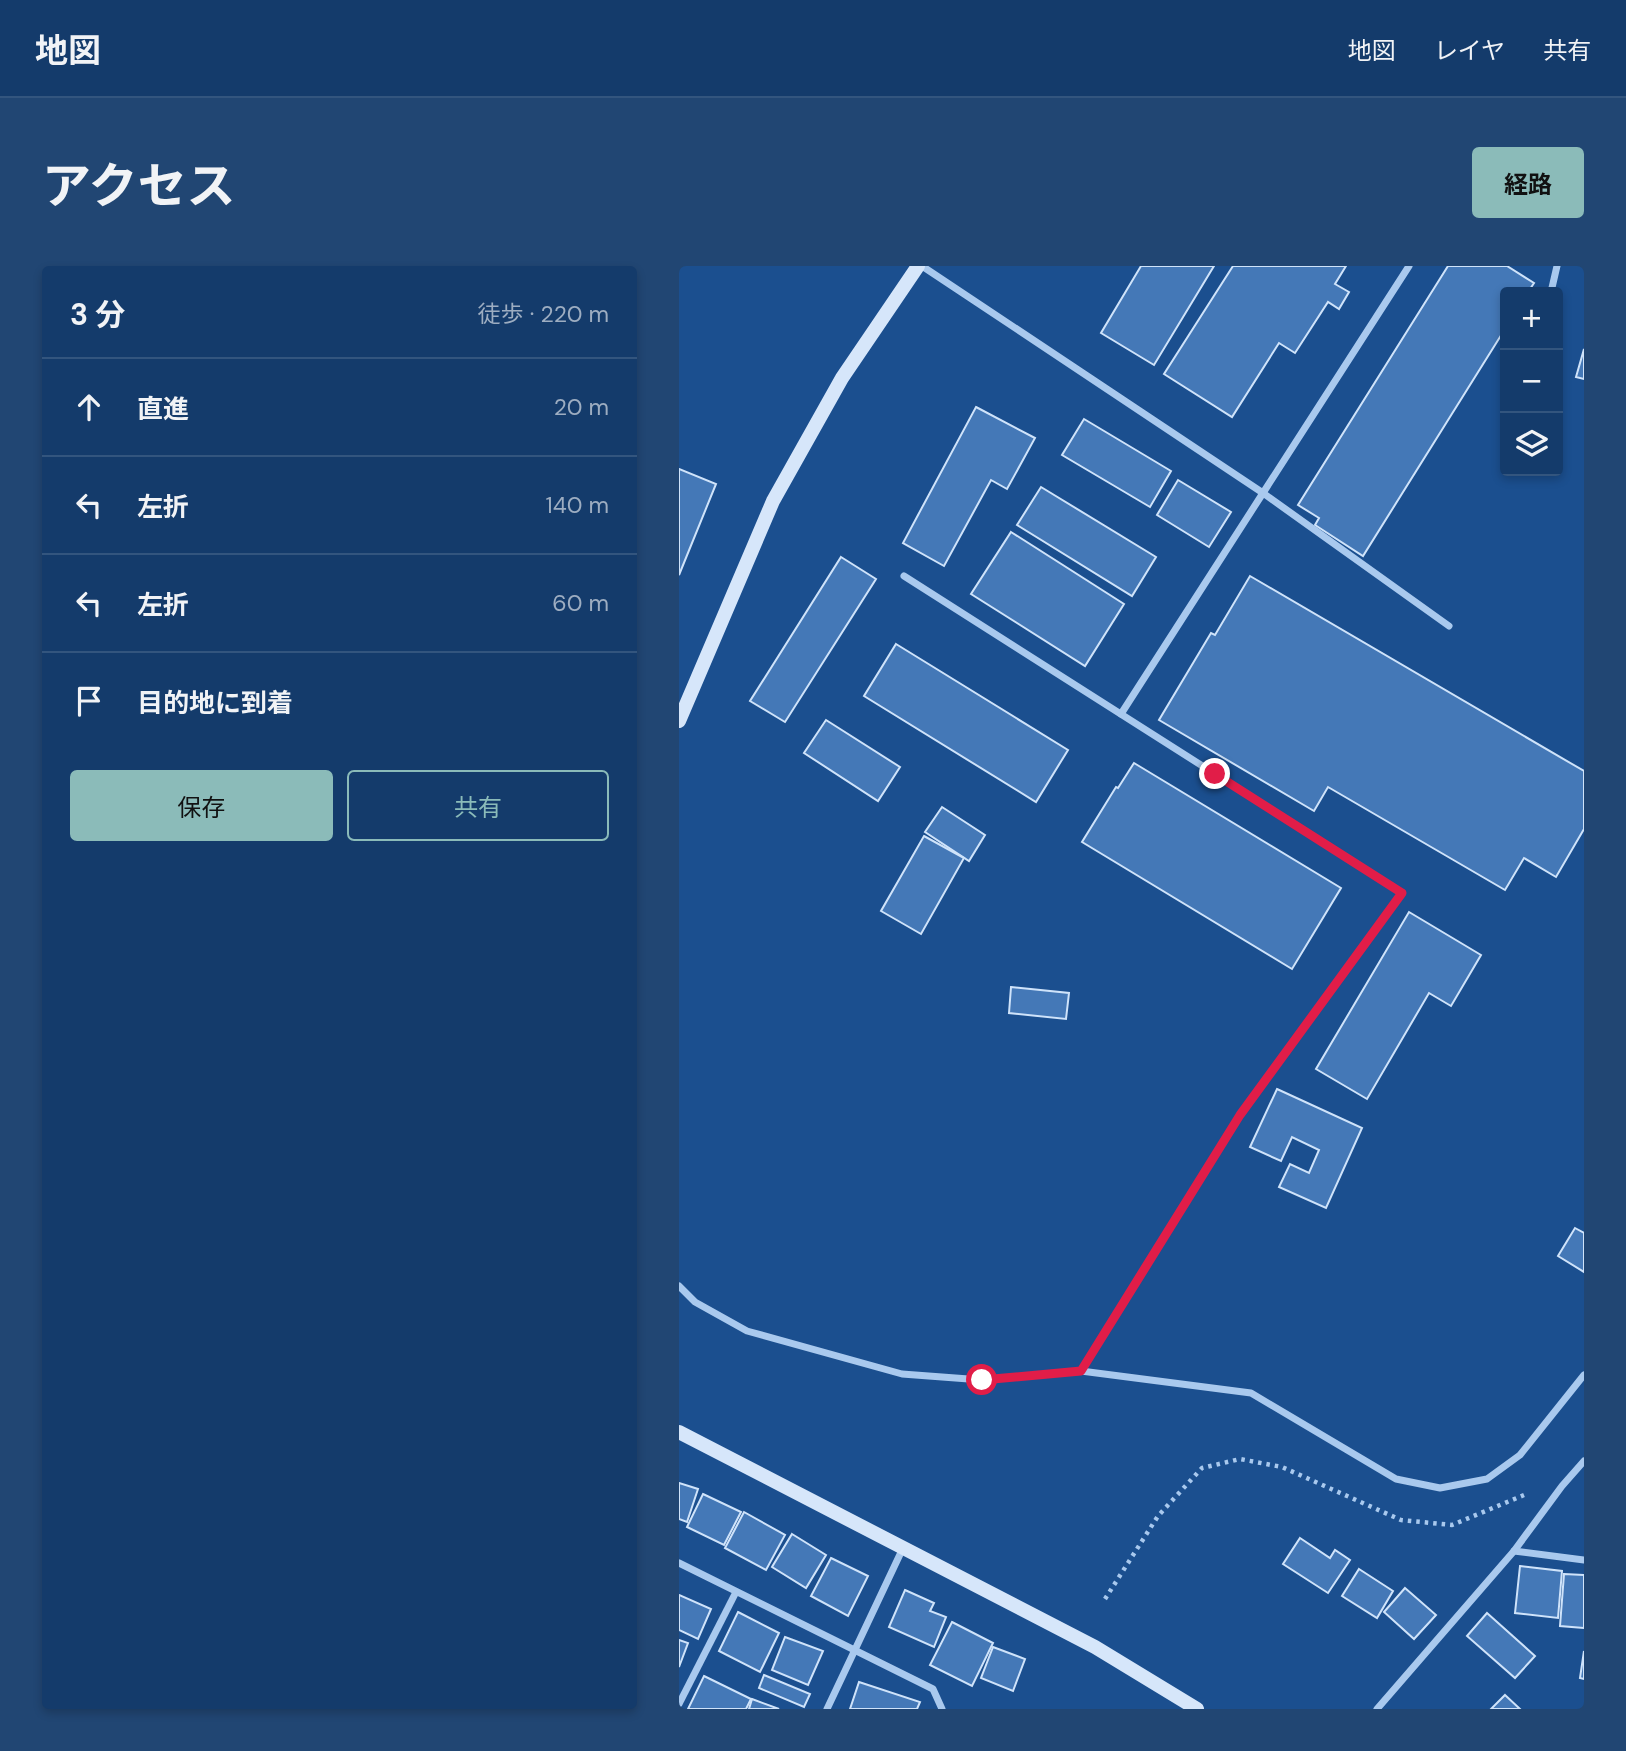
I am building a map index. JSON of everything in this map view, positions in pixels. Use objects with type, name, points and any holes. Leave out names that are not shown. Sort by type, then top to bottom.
[{"type":"street","points":[[679,721],[773,501],[842,378],[920,266],[1263,493],[1449,626]]},
{"type":"street","points":[[1121,715],[1409,266]]},
{"type":"street","points":[[1552,287],[1557,266]]},
{"type":"street","points":[[904,576],[1402,893],[1240,1115],[1081,1371]]},
{"type":"street","points":[[679,1286],[695,1302],[747,1331],[902,1374],[982,1380],[1081,1371],[1251,1393],[1396,1479],[1440,1488],[1487,1479],[1520,1455],[1584,1375]]},
{"type":"street","points":[[679,1432],[1095,1647],[1197,1709]]},
{"type":"street","points":[[1377,1709],[1514,1551],[1584,1461]]},
{"type":"street","points":[[827,1709],[903,1548]]},
{"type":"street","points":[[1514,1551],[1584,1560]]},
{"type":"street","points":[[679,1563],[933,1689],[941,1709]]},
{"type":"street","points":[[679,1704],[736,1592]]},
{"type":"path","points":[[1105,1599],[1158,1516],[1202,1468],[1240,1459],[1282,1467],[1401,1521],[1451,1525],[1524,1495]]},
{"type":"building","points":[[1141,266],[1214,266],[1154,365],[1101,333]]},
{"type":"building","points":[[1233,266],[1346,266],[1335,284],[1349,292],[1339,309],[1328,302],[1295,353],[1279,343],[1232,417],[1164,374]]},
{"type":"building","points":[[1448,266],[1507,266],[1534,283],[1531,287],[1500,287],[1500,337],[1363,556],[1315,525],[1319,518],[1298,505]]},
{"type":"building","points":[[1584,349],[1584,379],[1576,377]]},
{"type":"building","points":[[976,407],[1035,438],[1007,489],[991,480],[944,566],[903,543]]},
{"type":"building","points":[[1084,419],[1171,471],[1150,507],[1062,455]]},
{"type":"building","points":[[679,469],[716,484],[679,575]]},
{"type":"building","points":[[1178,480],[1231,512],[1209,547],[1157,515]]},
{"type":"building","points":[[1041,487],[1156,557],[1132,596],[1017,525]]},
{"type":"building","points":[[1011,532],[1124,604],[1085,666],[971,594]]},
{"type":"building","points":[[841,557],[876,579],[785,722],[750,701]]},
{"type":"building","points":[[1250,576],[1584,771],[1584,829],[1556,877],[1524,858],[1505,890],[1328,787],[1314,811],[1159,720],[1211,633],[1215,635]]},
{"type":"building","points":[[896,644],[1068,750],[1036,802],[864,696]]},
{"type":"building","points":[[826,720],[900,767],[878,801],[804,753]]},
{"type":"building","points":[[1134,763],[1341,888],[1292,969],[1082,842]]},
{"type":"building","points":[[942,807],[985,835],[969,861],[925,832]]},
{"type":"building","points":[[924,836],[964,858],[921,934],[881,911]]},
{"type":"building","points":[[1409,912],[1481,955],[1451,1006],[1429,993],[1367,1099],[1316,1069]]},
{"type":"building","points":[[1011,987],[1069,993],[1066,1019],[1009,1013]]},
{"type":"building","points":[[1277,1089],[1362,1128],[1326,1208],[1279,1187],[1290,1164],[1309,1173],[1319,1150],[1292,1137],[1281,1161],[1250,1147]]},
{"type":"building","points":[[1575,1228],[1584,1233],[1584,1272],[1558,1256]]},
{"type":"building","points":[[679,1483],[698,1489],[687,1522],[679,1519]]},
{"type":"building","points":[[703,1494],[741,1512],[724,1545],[687,1527]]},
{"type":"building","points":[[744,1512],[785,1535],[766,1570],[725,1548]]},
{"type":"building","points":[[792,1534],[826,1555],[806,1588],[772,1567]]},
{"type":"building","points":[[1300,1538],[1330,1558],[1335,1550],[1350,1560],[1328,1593],[1283,1564]]},
{"type":"building","points":[[831,1558],[868,1576],[848,1616],[811,1596]]},
{"type":"building","points":[[1520,1566],[1562,1571],[1558,1618],[1515,1613]]},
{"type":"building","points":[[1359,1569],[1393,1591],[1377,1618],[1342,1596]]},
{"type":"building","points":[[1564,1574],[1584,1575],[1584,1628],[1560,1626]]},
{"type":"building","points":[[1405,1588],[1436,1615],[1414,1639],[1384,1612]]},
{"type":"building","points":[[905,1590],[934,1603],[930,1611],[946,1617],[934,1647],[889,1627]]},
{"type":"building","points":[[679,1595],[711,1609],[698,1639],[679,1630]]},
{"type":"building","points":[[738,1612],[779,1633],[760,1672],[719,1651]]},
{"type":"building","points":[[1487,1613],[1535,1656],[1515,1678],[1467,1636]]},
{"type":"building","points":[[952,1622],[993,1643],[972,1686],[930,1665]]},
{"type":"building","points":[[785,1637],[823,1651],[808,1685],[772,1670]]},
{"type":"building","points":[[679,1640],[688,1643],[679,1667]]},
{"type":"building","points":[[993,1647],[1025,1659],[1013,1691],[981,1678]]},
{"type":"building","points":[[1584,1651],[1584,1679],[1580,1678]]},
{"type":"building","points":[[764,1675],[810,1694],[804,1707],[759,1688]]},
{"type":"building","points":[[704,1676],[751,1699],[746,1709],[688,1709]]},
{"type":"building","points":[[859,1682],[920,1702],[917,1709],[850,1709]]},
{"type":"building","points":[[1505,1695],[1520,1709],[1491,1709]]},
{"type":"building","points":[[752,1699],[779,1709],[749,1709]]},
{"type":"route","points":[[982,1380],[1081,1371],[1240,1115],[1402,893],[1215,774]]}]
